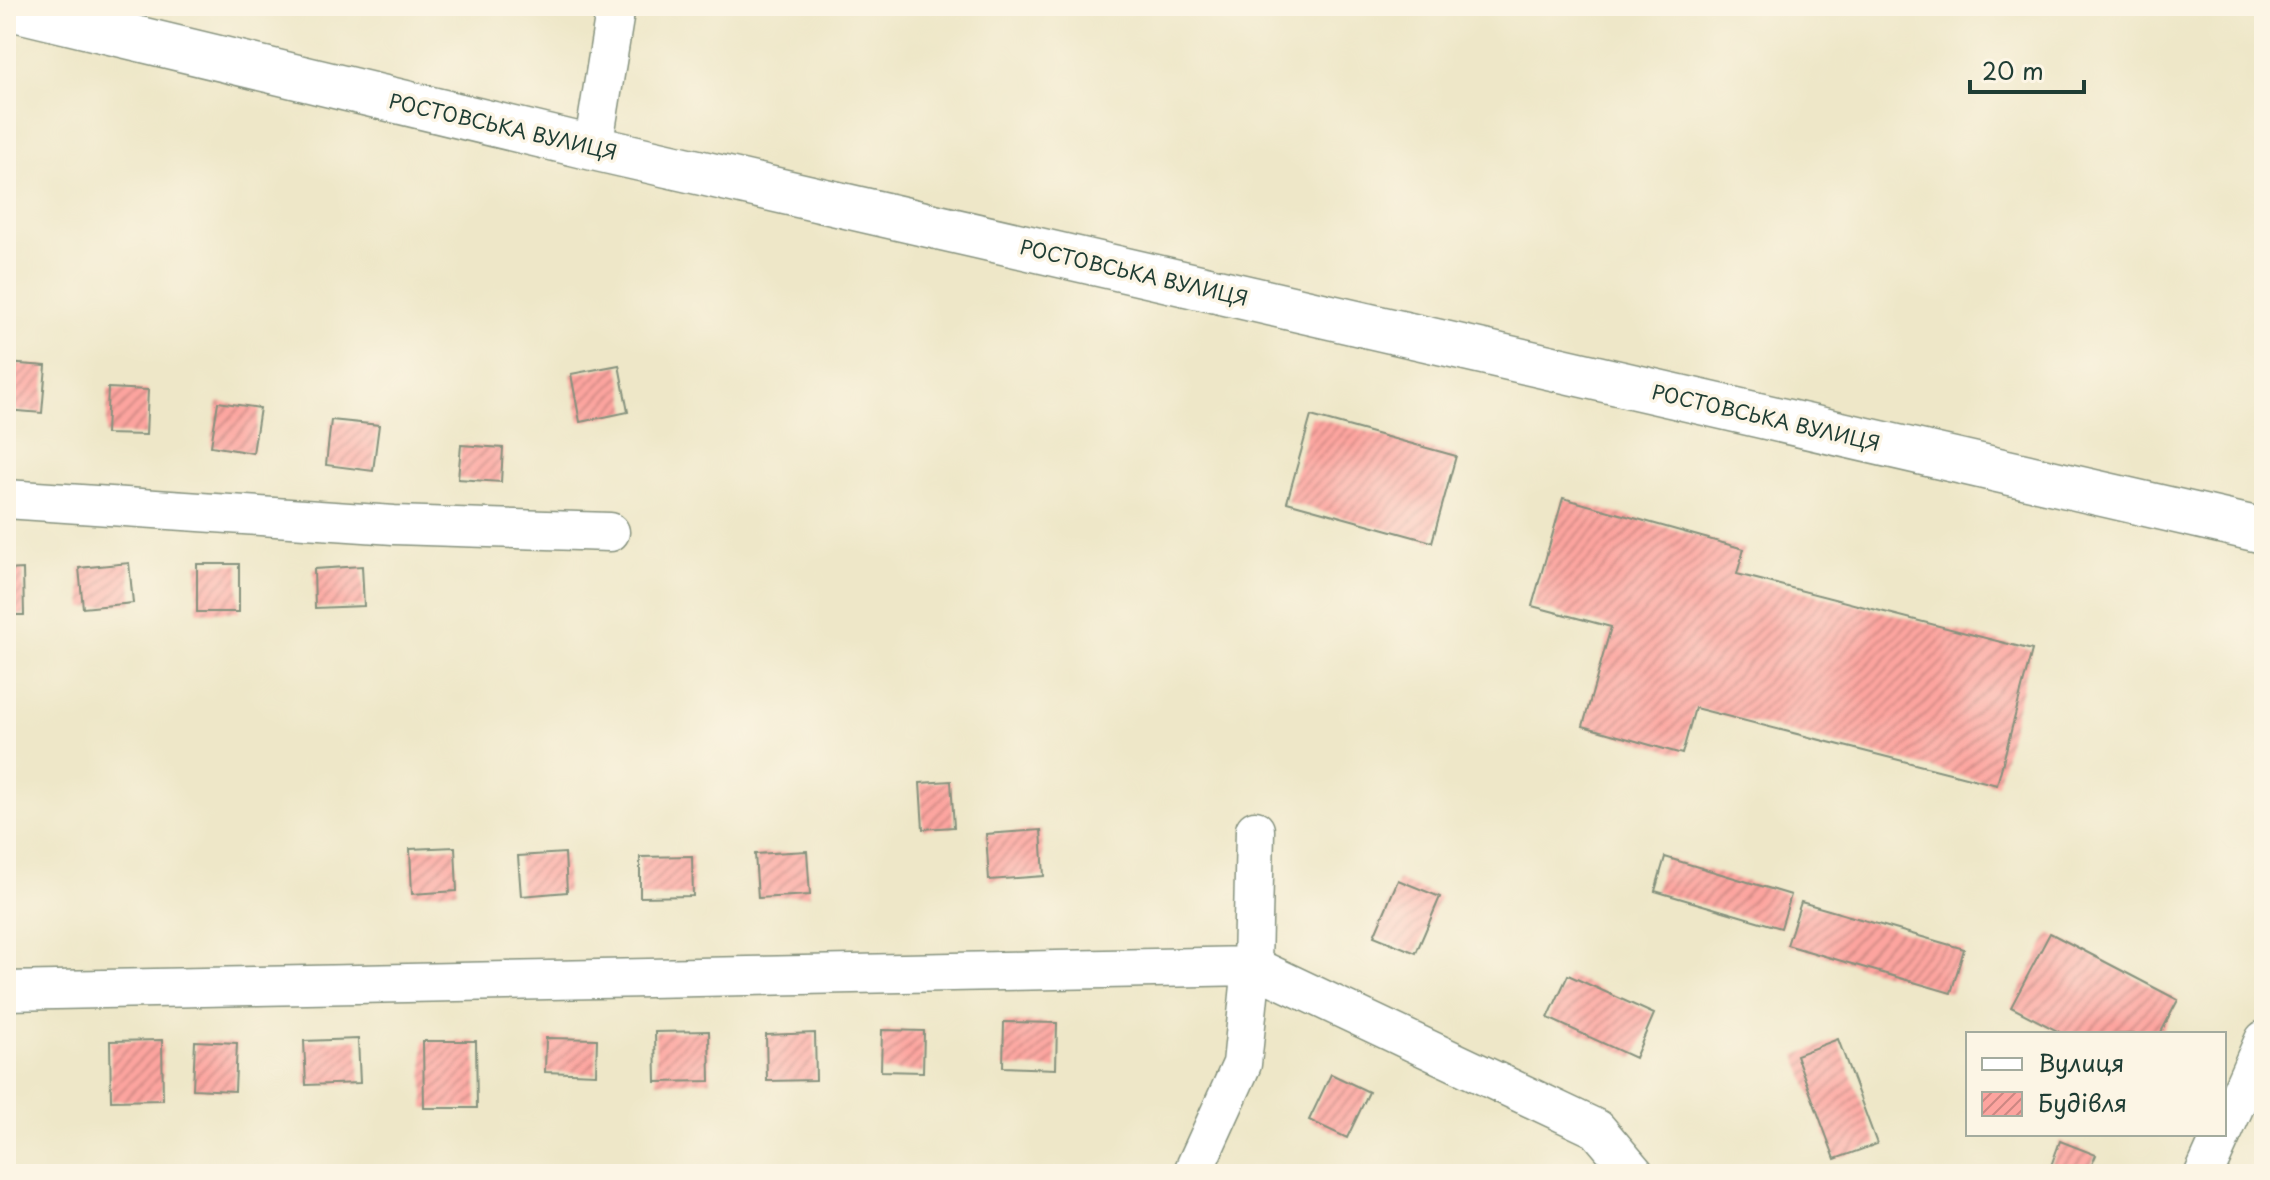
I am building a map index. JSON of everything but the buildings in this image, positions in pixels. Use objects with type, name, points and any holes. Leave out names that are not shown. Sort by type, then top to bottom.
[{"type":"highway","name":"РОСТОВСЬКА ВУЛИЦЯ","points":[[6,7],[593,148],[2264,531]]},
{"type":"street","points":[[593,148],[616,6]]},
{"type":"street","points":[[6,499],[394,525],[610,532]]},
{"type":"street","points":[[1192,1174],[1242,1064],[1252,966],[1255,830]]},
{"type":"street","points":[[6,991],[1252,966],[1597,1129],[1635,1174]]},
{"type":"street","points":[[2226,1125],[2264,1040]]},
{"type":"street","points":[[2204,1174],[2221,1136]]}]
